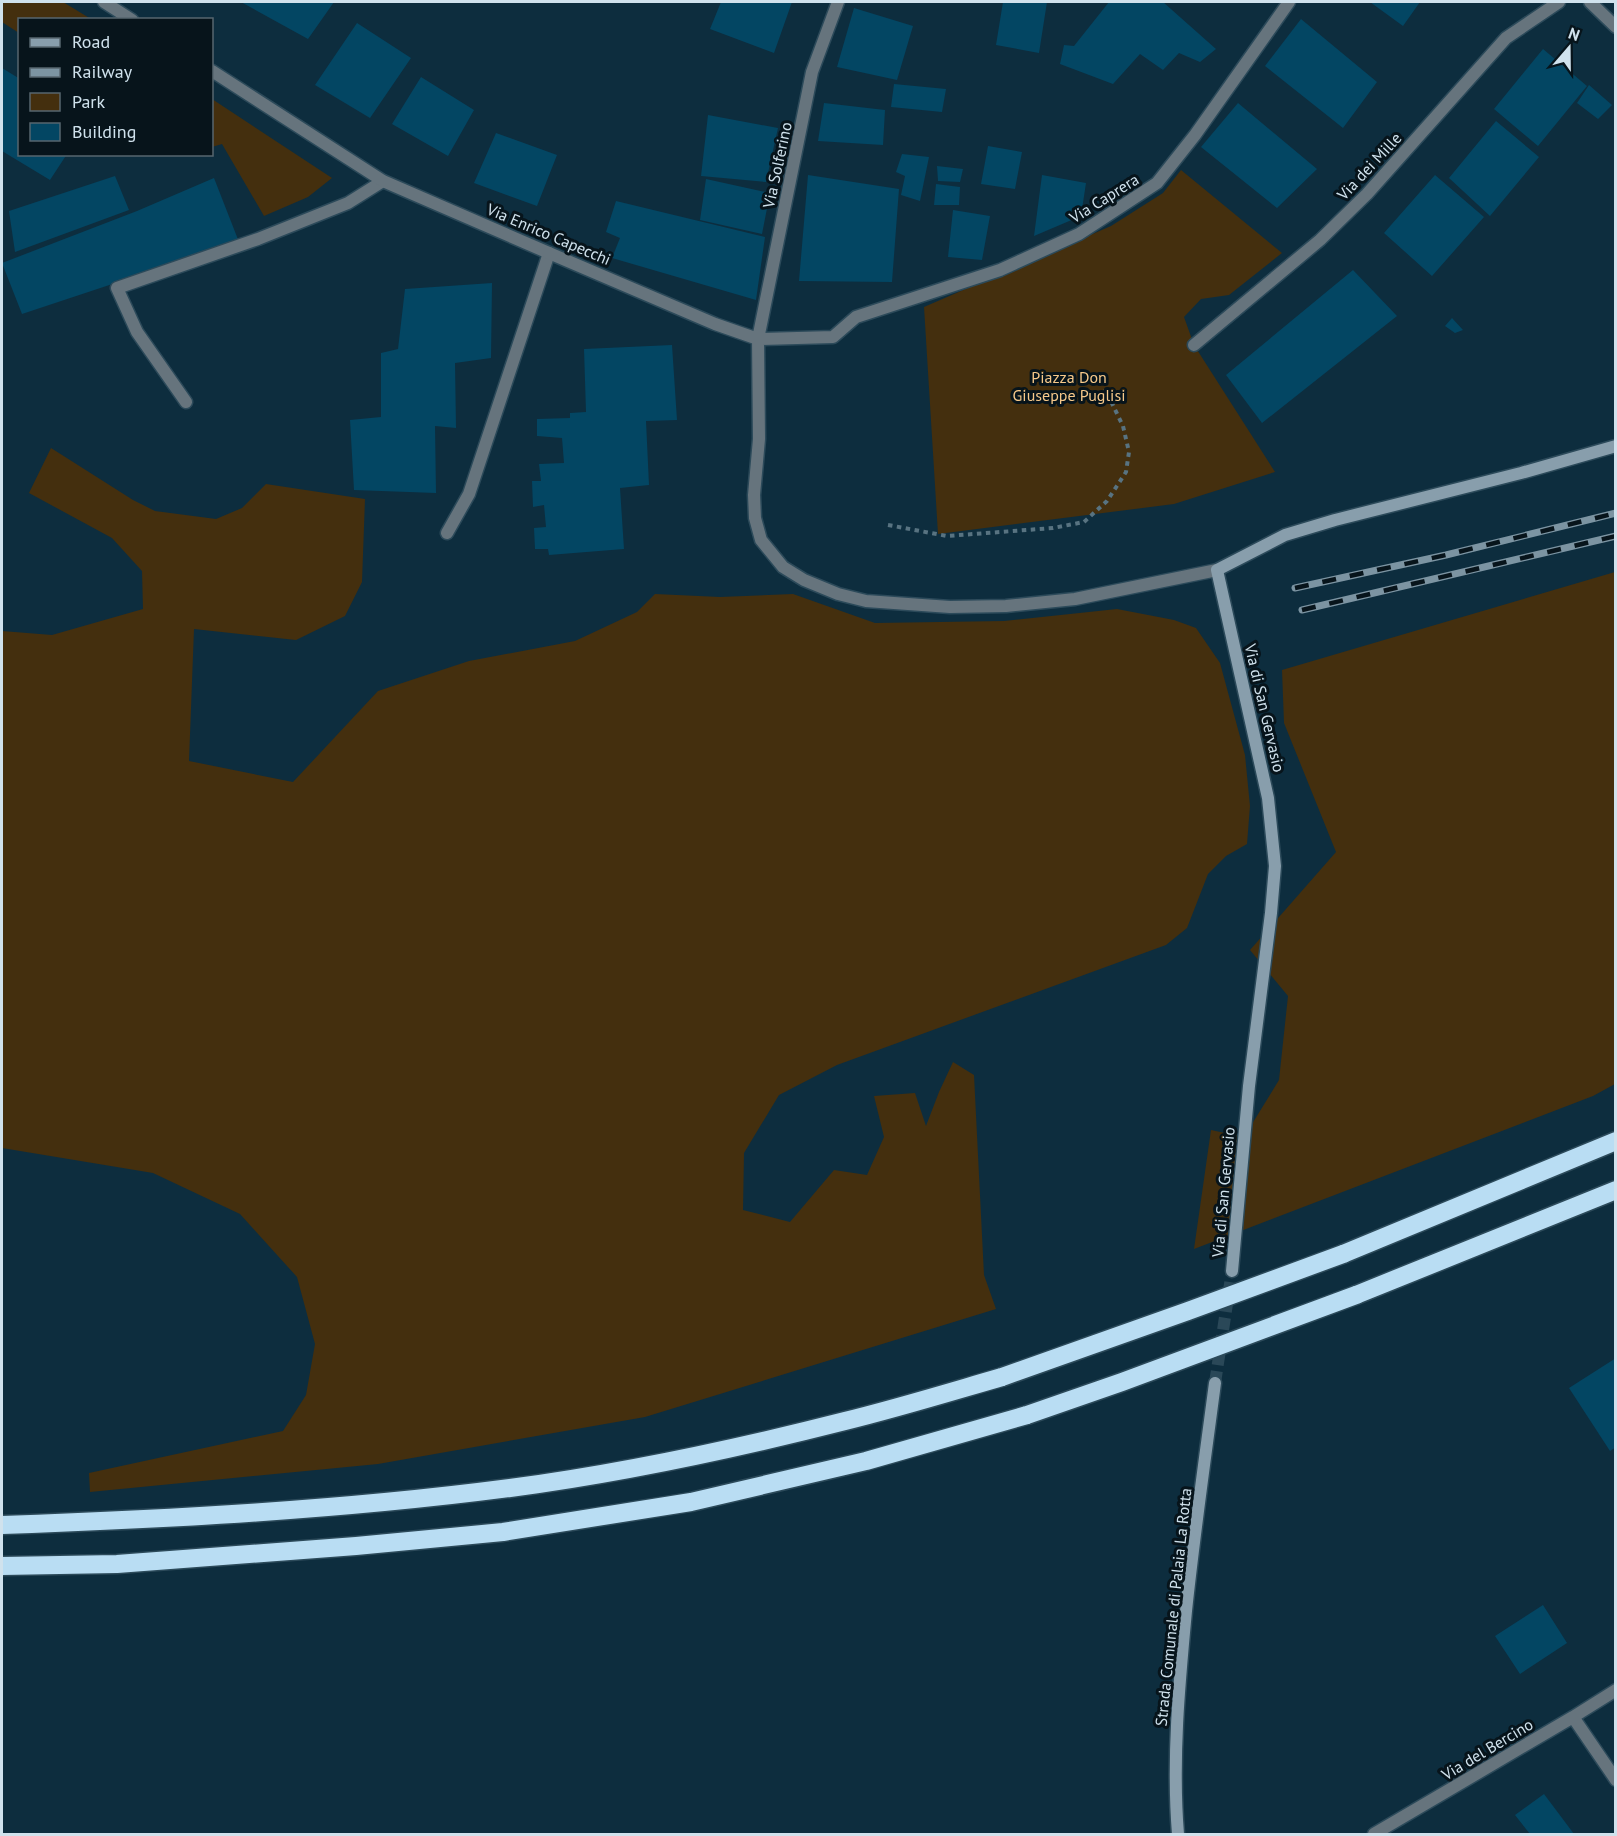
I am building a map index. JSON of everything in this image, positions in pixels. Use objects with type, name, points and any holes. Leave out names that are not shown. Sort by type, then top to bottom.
[{"type":"highway","points":[[2,1525],[190,1518],[356,1505],[511,1488],[682,1459],[847,1421],[1002,1377],[1188,1311],[1343,1254],[1616,1141]]},
{"type":"highway","points":[[2,1566],[117,1564],[356,1546],[503,1532],[691,1502],[866,1461],[1027,1415],[1356,1296],[1616,1190]]},
{"type":"street","points":[[104,2],[129,18]]},
{"type":"street","name":"Via Solferino","points":[[838,2],[812,72],[758,339],[759,439],[754,495],[755,518],[761,540],[783,567],[804,580],[838,594],[866,601],[950,607],[1075,599],[1217,570]]},
{"type":"street","name":"Via Caprera","points":[[892,305],[1000,270],[1069,239],[1157,183],[1194,135],[1288,2]]},
{"type":"street","name":"Via dei Mille","points":[[1194,345],[1320,240],[1368,194],[1506,38],[1559,2]]},
{"type":"street","points":[[1590,2],[1616,27]]},
{"type":"street","name":"Via Enrico Capecchi","points":[[213,71],[383,180],[715,324],[758,339],[833,337],[856,317],[892,305]]},
{"type":"street","points":[[186,402],[137,332],[117,288],[258,239],[348,203],[383,180]]},
{"type":"street","points":[[447,533],[469,494],[549,253]]},
{"type":"street","points":[[1217,570],[1285,535],[1616,446]]},
{"type":"street","name":"Via di San Gervasio","points":[[1217,570],[1268,798],[1275,866],[1249,1086],[1232,1271]]},
{"type":"street","name":"Strada Comunale di Palaia La Rotta","points":[[1179,1834],[1176,1759],[1177,1696],[1194,1540],[1215,1383]]},
{"type":"street","name":"Via del Bercino","points":[[1374,1834],[1573,1718],[1616,1690]]},
{"type":"street","points":[[1573,1718],[1616,1780]]},
{"type":"path","points":[[888,525],[947,536],[1053,528],[1084,522],[1107,501],[1126,472],[1129,452],[1123,426],[1105,389]]},
{"type":"green space","points":[[2,2],[63,2],[89,18],[18,18],[18,32],[2,22]]},
{"type":"green space","points":[[213,100],[332,178],[308,197],[264,216],[222,144],[213,147]]},
{"type":"green space","name":"Piazza Don Giuseppe Puglisi","points":[[1181,170],[1282,253],[1229,295],[1201,299],[1184,317],[1194,345],[1275,472],[1174,504],[938,534],[924,307],[1111,226],[1163,193]]},
{"type":"green space","points":[[51,448],[133,500],[155,511],[216,519],[242,508],[266,484],[365,499],[362,582],[345,616],[296,640],[194,629],[189,761],[293,782],[378,691],[469,661],[575,641],[637,612],[655,594],[720,597],[793,594],[875,623],[1004,621],[1117,609],[1174,620],[1196,628],[1220,663],[1245,755],[1250,806],[1247,844],[1226,856],[1208,874],[1187,928],[1166,945],[837,1065],[779,1095],[744,1153],[743,1210],[790,1222],[834,1170],[867,1175],[884,1137],[874,1096],[915,1093],[926,1126],[953,1062],[974,1075],[984,1275],[996,1309],[645,1417],[378,1464],[90,1492],[89,1473],[283,1431],[306,1395],[315,1344],[297,1277],[240,1214],[153,1173],[2,1148],[2,631],[52,635],[143,609],[142,571],[112,538],[29,493]]},
{"type":"green space","points":[[1615,572],[1615,1084],[1593,1096],[1194,1249],[1211,1130],[1244,1137],[1279,1080],[1288,996],[1250,950],[1336,852],[1284,723],[1282,670]]},
{"type":"building","points":[[241,2],[334,2],[308,39]]},
{"type":"building","points":[[721,2],[792,2],[774,53],[710,29]]},
{"type":"building","points":[[1003,2],[1047,2],[1039,53],[996,45]]},
{"type":"building","points":[[1109,2],[1163,2],[1216,49],[1200,62],[1179,53],[1163,70],[1140,54],[1113,84],[1060,64],[1064,45],[1074,46]]},
{"type":"building","points":[[1370,2],[1420,2],[1403,26]]},
{"type":"building","points":[[854,8],[913,26],[897,80],[837,67]]},
{"type":"building","points":[[1301,19],[1377,82],[1343,128],[1265,66]]},
{"type":"building","points":[[357,23],[411,58],[370,118],[315,85]]},
{"type":"building","points":[[1543,49],[1587,86],[1538,146],[1494,109]]},
{"type":"building","points":[[2,68],[18,78],[18,156],[66,156],[50,180],[2,151]]},
{"type":"building","points":[[421,77],[474,110],[448,156],[392,124]]},
{"type":"building","points":[[894,84],[946,89],[942,112],[891,107]]},
{"type":"building","points":[[1589,85],[1612,105],[1598,119],[1577,103]]},
{"type":"building","points":[[824,103],[885,110],[883,145],[818,141]]},
{"type":"building","points":[[1238,103],[1317,169],[1277,208],[1201,147]]},
{"type":"building","points":[[708,115],[778,128],[766,182],[701,176]]},
{"type":"building","points":[[1496,121],[1539,157],[1490,216],[1449,178]]},
{"type":"building","points":[[496,133],[557,155],[537,206],[474,183]]},
{"type":"building","points":[[988,146],[1022,152],[1015,189],[981,184]]},
{"type":"building","points":[[902,154],[929,157],[920,201],[901,195],[905,176],[896,172]]},
{"type":"building","points":[[937,166],[963,169],[960,182],[938,181]]},
{"type":"building","points":[[808,175],[899,189],[892,282],[799,281]]},
{"type":"building","points":[[1042,175],[1086,183],[1081,216],[1034,236]]},
{"type":"building","points":[[1435,175],[1484,217],[1432,276],[1384,233]]},
{"type":"building","points":[[115,176],[129,210],[15,252],[9,211]]},
{"type":"building","points":[[214,178],[239,242],[22,314],[2,263],[137,211]]},
{"type":"building","points":[[706,179],[770,193],[762,234],[700,220]]},
{"type":"building","points":[[936,184],[960,187],[959,205],[934,205]]},
{"type":"building","points":[[616,201],[765,237],[756,300],[612,258],[620,238],[606,232]]},
{"type":"building","points":[[953,210],[990,216],[982,260],[948,257]]},
{"type":"building","points":[[1353,270],[1397,316],[1262,423],[1226,375]]},
{"type":"building","points":[[492,283],[491,358],[455,363],[456,428],[435,426],[436,493],[354,490],[350,420],[381,417],[381,353],[398,349],[405,289]]},
{"type":"building","points":[[1452,318],[1463,330],[1455,333],[1445,326]]},
{"type":"building","points":[[672,345],[677,420],[646,421],[649,485],[620,488],[624,549],[549,555],[548,549],[535,549],[534,528],[546,527],[544,505],[533,507],[532,481],[541,481],[539,464],[564,463],[562,438],[537,436],[537,419],[570,418],[570,413],[586,412],[584,349]]},
{"type":"building","points":[[1616,1358],[1616,1447],[1610,1451],[1569,1388]]},
{"type":"building","points":[[1543,1605],[1567,1643],[1520,1674],[1495,1636]]},
{"type":"building","points":[[1544,1794],[1574,1834],[1530,1834],[1515,1815]]},
{"type":"tunnel","points":[[1215,1383],[1232,1271]]},
{"type":"railway","points":[[1295,588],[1446,555],[1616,513]]},
{"type":"railway","points":[[1302,610],[1616,536]]}]
